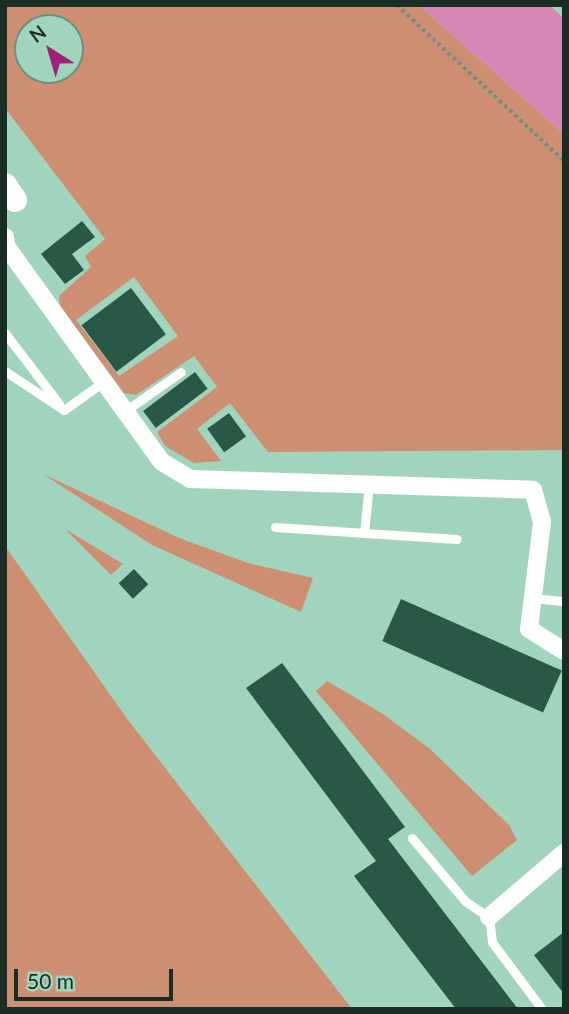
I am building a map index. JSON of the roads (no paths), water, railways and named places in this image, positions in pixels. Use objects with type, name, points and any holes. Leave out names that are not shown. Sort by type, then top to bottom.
[{"type":"street","points":[[5,237],[5,247],[162,462],[190,479],[533,489],[542,522],[529,629],[564,651]]},
{"type":"street","points":[[489,917],[564,853]]},
{"type":"lane","points":[[5,333],[64,410]]},
{"type":"lane","points":[[5,371],[64,410]]},
{"type":"lane","points":[[125,411],[181,372]]},
{"type":"lane","points":[[64,410],[103,382]]},
{"type":"lane","points":[[364,533],[369,484]]},
{"type":"lane","points":[[275,527],[457,539]]},
{"type":"lane","points":[[533,598],[564,601]]},
{"type":"lane","points":[[412,838],[466,901],[489,917],[492,942],[542,1009]]}]
